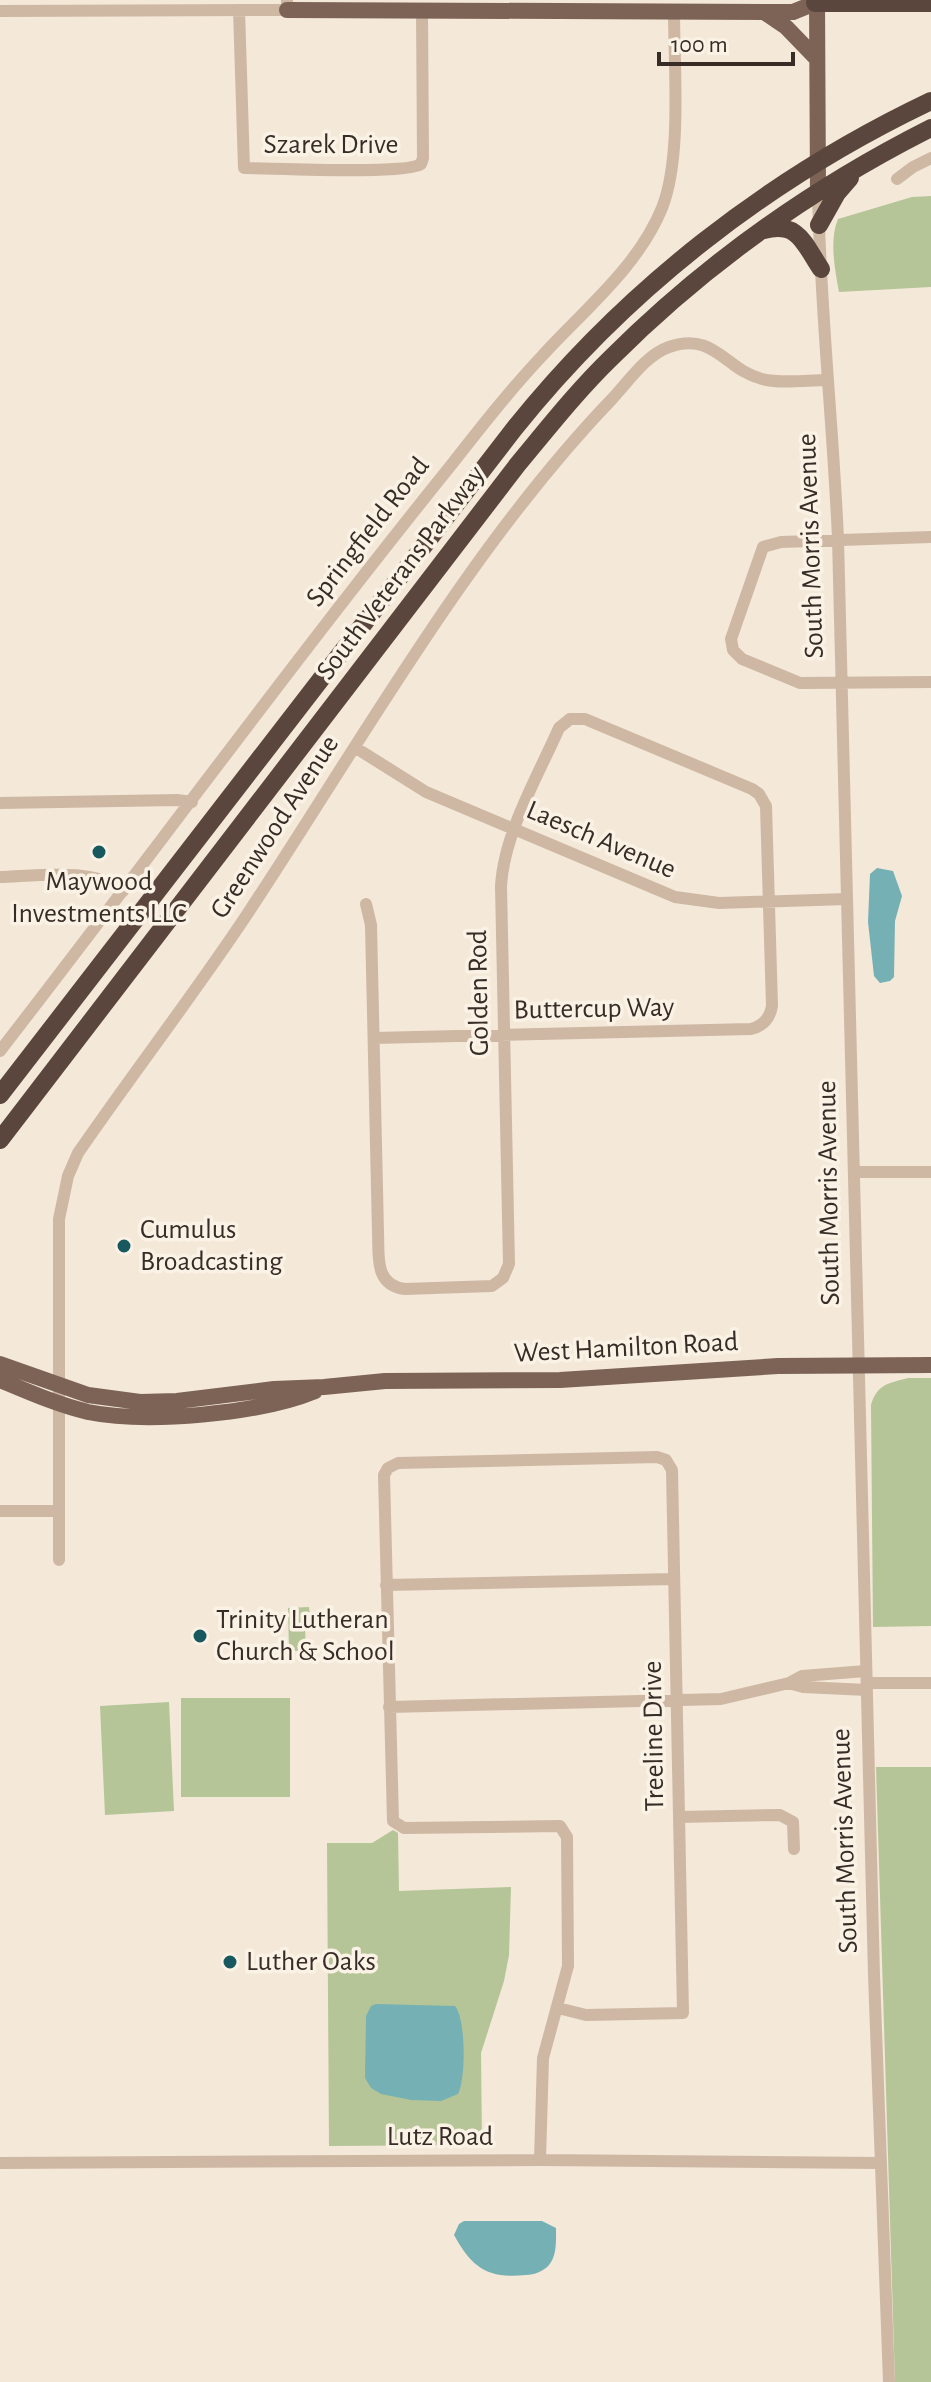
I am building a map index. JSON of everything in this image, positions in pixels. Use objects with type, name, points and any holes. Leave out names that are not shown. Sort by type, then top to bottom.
[{"type":"highway","points":[[815,1],[931,3]]},
{"type":"highway","name":"South Veterans Parkway","points":[[0,1095],[538,399],[588,344],[682,257],[750,206],[818,162],[931,101]]},
{"type":"highway","name":"South Veterans Parkway","points":[[0,1140],[534,445],[582,389],[650,321],[758,232],[818,191],[931,128]]},
{"type":"highway","points":[[819,225],[837,193],[859,167]]},
{"type":"highway","points":[[758,232],[780,226],[791,230],[799,236],[821,269]]},
{"type":"main road","points":[[287,5],[422,11],[545,5],[793,12],[815,1]]},
{"type":"main road","name":"South Morris Avenue","points":[[815,1],[818,191]]},
{"type":"main road","points":[[764,12],[786,27],[816,58]]},
{"type":"main road","name":"West Hamilton Road","points":[[0,1364],[59,1395]]},
{"type":"main road","name":"West Hamilton Road","points":[[0,1380],[59,1395],[88,1395],[140,1402],[385,1381],[586,1379],[740,1368],[931,1365]]},
{"type":"street","points":[[0,11],[133,5],[239,10],[287,5]]},
{"type":"street","name":"Szarek Drive","points":[[239,10],[244,168],[361,169],[413,169],[421,164],[422,11]]},
{"type":"street","name":"Springfield Road","points":[[0,1051],[453,462],[540,358],[607,287],[645,241],[663,206],[670,174],[674,116],[674,11]]},
{"type":"street","points":[[897,179],[931,158]]},
{"type":"street","name":"South Morris Avenue","points":[[818,191],[838,539],[880,2163],[889,2382]]},
{"type":"street","name":"Greenwood Avenue","points":[[59,1560],[59,1219],[61,1197],[73,1163],[213,965],[466,580],[576,439],[650,358],[665,348],[684,343],[697,344],[711,347],[747,373],[761,379],[828,380]]},
{"type":"street","points":[[931,537],[774,542],[763,547],[758,553],[731,643],[742,659],[793,681],[842,684],[931,682]]},
{"type":"street","name":"Golden Rod","points":[[374,1038],[379,1269],[392,1286],[405,1289],[488,1287],[503,1278],[509,1264],[503,865],[559,728],[568,720],[585,719],[752,789],[764,800],[767,811],[770,902]]},
{"type":"street","name":"Laesch Avenue","points":[[356,748],[426,792],[675,897],[707,903],[847,899]]},
{"type":"street","points":[[0,803],[192,802]]},
{"type":"street","points":[[0,877],[88,877],[110,882],[123,891]]},
{"type":"street","name":"Buttercup Way","points":[[374,1038],[751,1029],[766,1021],[772,1006],[770,902]]},
{"type":"street","points":[[366,904],[371,925],[374,1038]]},
{"type":"street","points":[[855,1172],[931,1172]]},
{"type":"street","name":"Treeline Drive","points":[[386,1585],[384,1475],[388,1468],[398,1463],[657,1457],[666,1460],[672,1470],[683,2013],[586,2015],[558,2008]]},
{"type":"street","points":[[0,1511],[59,1511]]},
{"type":"street","points":[[540,2160],[543,2058],[568,1966],[567,1837],[560,1826],[398,1826],[392,1813],[386,1585],[674,1579]]},
{"type":"street","points":[[389,1707],[721,1699],[821,1673],[867,1681]]},
{"type":"street","points":[[789,1683],[803,1687],[867,1681],[931,1683]]},
{"type":"street","points":[[679,1817],[780,1815],[793,1822],[794,1849]]},
{"type":"street","name":"Lutz Road","points":[[0,2163],[540,2160],[880,2163]]},
{"type":"green space","points":[[931,196],[931,287],[839,292],[833,246],[838,219],[912,197]]},
{"type":"green space","points":[[908,1378],[931,1378],[931,1626],[873,1627],[871,1405],[880,1389]]},
{"type":"green space","points":[[309,1607],[311,1626],[305,1627],[306,1651],[289,1651],[288,1608]]},
{"type":"green space","points":[[181,1698],[290,1698],[290,1797],[181,1797]]},
{"type":"green space","points":[[169,1702],[174,1811],[105,1815],[100,1706]]},
{"type":"green space","points":[[876,1767],[931,1767],[931,2382],[895,2382]]},
{"type":"green space","points":[[393,1830],[398,1833],[399,1891],[511,1887],[509,1955],[481,2053],[482,2145],[329,2146],[327,1843],[372,1843]]},
{"type":"water","points":[[877,868],[893,871],[902,896],[895,921],[894,977],[880,983],[874,976],[868,922],[870,874]]},
{"type":"water","points":[[371,2006],[455,2006],[459,2013],[464,2049],[458,2094],[441,2101],[411,2100],[381,2094],[371,2088],[365,2078],[366,2016]]},
{"type":"water","points":[[464,2221],[542,2221],[556,2228],[556,2248],[552,2261],[542,2271],[532,2274],[501,2275],[482,2269],[468,2256],[454,2235]]},
{"type":"place","name":"Maywood Investments LLC","points":[[99,852]]},
{"type":"place","name":"Cumulus Broadcasting","points":[[124,1246]]},
{"type":"place","name":"Trinity Lutheran Church & School","points":[[200,1636]]},
{"type":"place","name":"Luther Oaks","points":[[230,1962]]}]
